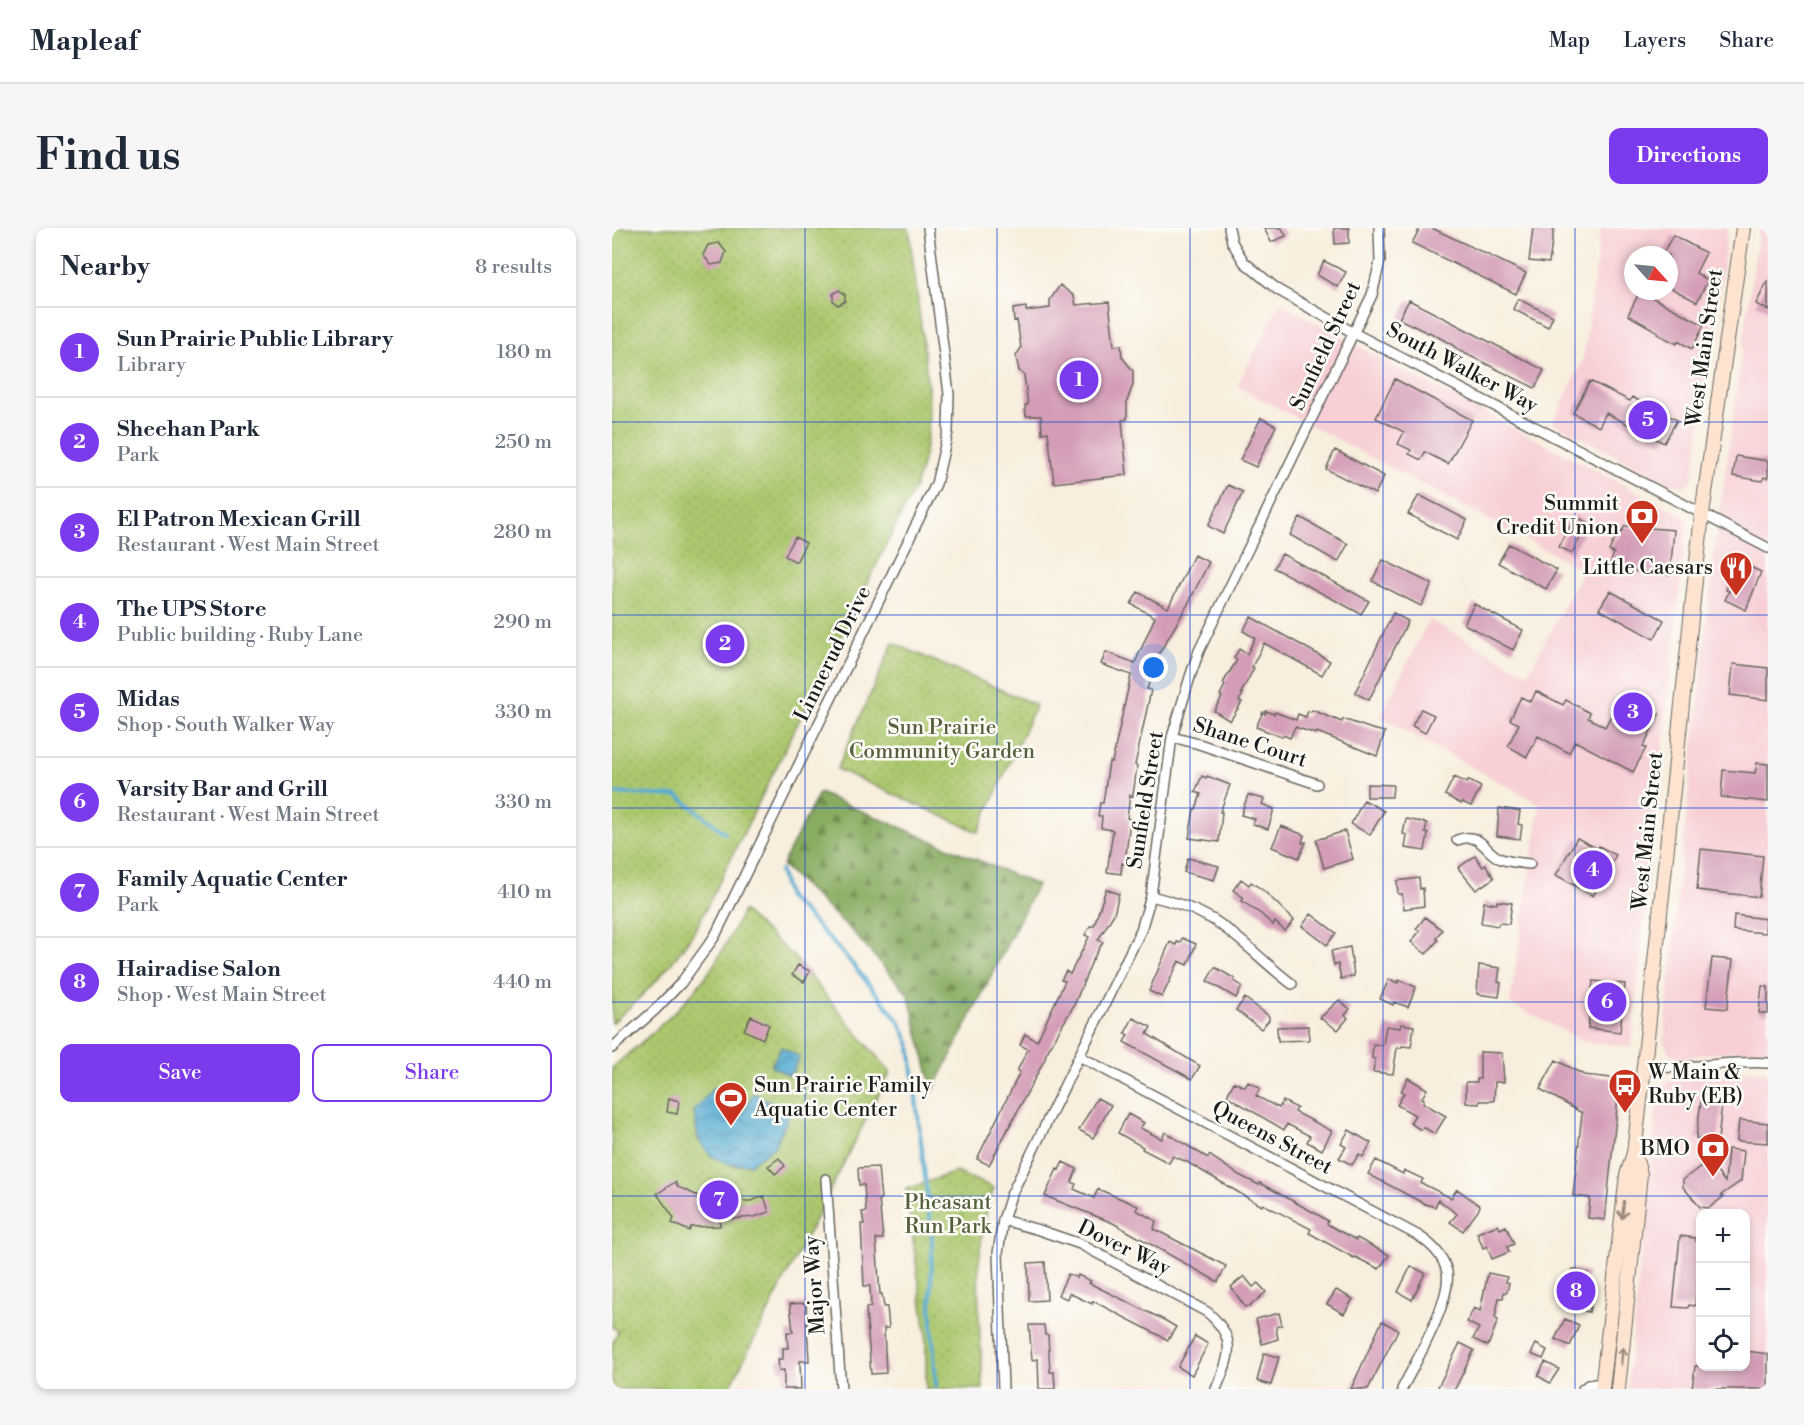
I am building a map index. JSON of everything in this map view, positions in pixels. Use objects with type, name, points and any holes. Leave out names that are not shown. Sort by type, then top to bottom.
[{"type":"main road","name":"West Main Street","points":[[1602,1386],[1627,1175],[1634,1153],[1644,1066],[1702,514],[1743,228]]},
{"type":"main road","name":"West Main Street","points":[[1618,1389],[1640,1174],[1634,1153]]},
{"type":"street","name":"Linnerud Drive","points":[[612,1048],[655,1010],[681,983],[715,936],[939,476],[948,432],[949,394],[928,228]]},
{"type":"street","name":"South Walker Way","points":[[1229,228],[1232,242],[1244,262],[1278,291],[1354,333],[1768,548]]},
{"type":"street","name":"Sunfield Street","points":[[1003,1389],[998,1253],[1003,1220],[1022,1172],[1141,930],[1150,896],[1172,737],[1199,651],[1372,295],[1380,261],[1379,228]]},
{"type":"street","name":"Shane Court","points":[[1172,737],[1317,784]]},
{"type":"street","points":[[1457,840],[1465,837],[1481,841],[1502,860],[1530,864]]},
{"type":"street","points":[[1150,896],[1169,900],[1213,920],[1229,930],[1292,984]]},
{"type":"street","name":"Queens Street","points":[[1079,1056],[1434,1246],[1447,1271],[1445,1295],[1423,1347],[1401,1389]]},
{"type":"street","points":[[1644,1066],[1679,1068],[1741,1061],[1768,1063]]},
{"type":"street","name":"Major Way","points":[[826,1179],[840,1389]]},
{"type":"street","name":"Dover Way","points":[[1003,1220],[1080,1244],[1207,1311],[1220,1325],[1229,1345],[1228,1362],[1216,1389]]},
{"type":"street","points":[[1583,1389],[1588,1385],[1602,1386]]},
{"type":"shaded area","points":[[1601,228],[1728,228],[1692,480],[1684,486],[1671,484],[1553,423],[1583,360]]},
{"type":"shaded area","points":[[1759,228],[1768,228],[1768,1052],[1738,1050],[1680,1058],[1669,1053],[1664,1042],[1677,902],[1713,562]]},
{"type":"shaded area","points":[[1280,303],[1392,365],[1678,513],[1687,520],[1631,1047],[1584,1041],[1510,1004],[1540,804],[1380,717],[1429,620],[1528,674],[1583,570],[1237,386]]},
{"type":"shaded area","points":[[1749,1070],[1768,1072],[1768,1389],[1627,1389],[1658,1095],[1665,1084],[1672,1079]]},
{"type":"green space","points":[[612,228],[909,228],[927,374],[929,412],[926,450],[914,489],[698,925],[680,953],[659,977],[612,1023]]},
{"type":"green space","name":"Sun Prairie Community Garden","points":[[893,643],[1036,705],[978,832],[837,769]]},
{"type":"green space","points":[[819,793],[1037,885],[933,1091],[908,994],[849,928],[782,865]]},
{"type":"green space","points":[[743,911],[793,956],[890,1072],[729,1389],[612,1389],[612,1344],[618,1331],[612,1327],[612,1068],[663,1023],[698,986],[718,957]]},
{"type":"green space","name":"Pheasant Run Park","points":[[956,1172],[994,1188],[987,1212],[979,1262],[983,1389],[926,1389],[926,1334],[906,1189]]},
{"type":"water","points":[[781,1047],[800,1057],[790,1076],[771,1066]]},
{"type":"water","points":[[726,1083],[734,1102],[722,1107],[720,1111],[739,1121],[753,1093],[791,1112],[774,1147],[750,1164],[732,1165],[711,1156],[698,1139],[694,1111],[712,1089]]},
{"type":"building","points":[[1264,228],[1282,228],[1286,236],[1271,242]]},
{"type":"building","points":[[1334,228],[1349,228],[1349,243],[1335,244]]},
{"type":"building","points":[[1420,228],[1432,228],[1526,273],[1516,294],[1412,243]]},
{"type":"building","points":[[1533,228],[1554,228],[1549,263],[1529,261]]},
{"type":"building","points":[[1673,235],[1706,253],[1696,273],[1708,280],[1697,302],[1678,292],[1678,246],[1667,246]]},
{"type":"building","points":[[719,243],[726,252],[722,263],[711,265],[703,255],[708,245]]},
{"type":"building","points":[[1324,261],[1346,272],[1338,287],[1317,275]]},
{"type":"building","points":[[1768,280],[1768,310],[1756,304]]},
{"type":"building","points":[[1060,285],[1074,296],[1076,305],[1109,302],[1114,346],[1121,345],[1122,357],[1133,371],[1133,385],[1127,401],[1127,419],[1122,420],[1127,475],[1054,483],[1048,432],[1042,433],[1041,416],[1026,416],[1025,405],[1028,405],[1024,375],[1019,371],[1016,356],[1021,348],[1013,309],[1026,307],[1026,311],[1050,308],[1050,300]]},
{"type":"building","points":[[839,290],[845,295],[845,301],[838,305],[833,301],[833,294]]},
{"type":"building","points":[[1518,299],[1553,316],[1548,327],[1513,309]]},
{"type":"building","points":[[1409,300],[1544,370],[1535,388],[1460,351],[1429,332],[1399,319]]},
{"type":"building","points":[[1636,300],[1657,300],[1704,325],[1692,349],[1678,341],[1677,344],[1657,334],[1658,332],[1628,315]]},
{"type":"building","points":[[1395,379],[1472,420],[1448,464],[1425,452],[1421,460],[1409,454],[1411,450],[1398,444],[1404,432],[1376,418]]},
{"type":"building","points":[[1590,381],[1630,401],[1632,397],[1677,420],[1664,443],[1606,413],[1599,427],[1573,413]]},
{"type":"building","points":[[1261,418],[1276,426],[1256,467],[1240,460]]},
{"type":"building","points":[[1335,450],[1384,476],[1375,494],[1326,469]]},
{"type":"building","points":[[1736,456],[1768,461],[1768,478],[1764,477],[1762,481],[1733,476]]},
{"type":"building","points":[[1228,485],[1243,492],[1223,534],[1208,526]]},
{"type":"building","points":[[1419,495],[1467,520],[1457,540],[1408,514]]},
{"type":"building","points":[[1575,516],[1588,523],[1572,553],[1559,547]]},
{"type":"building","points":[[1300,517],[1348,544],[1338,562],[1290,535]]},
{"type":"building","name":"Summit Credit Union","points":[[1625,526],[1674,530],[1670,575],[1621,570],[1610,564],[1614,553],[1609,551],[1615,538],[1617,539]]},
{"type":"building","points":[[795,537],[806,543],[796,562],[785,556]]},
{"type":"building","points":[[1509,544],[1557,570],[1546,589],[1498,563]]},
{"type":"building","points":[[1282,554],[1369,601],[1361,614],[1274,568]]},
{"type":"building","points":[[1194,555],[1209,562],[1160,652],[1147,689],[1151,690],[1135,765],[1137,766],[1133,796],[1130,795],[1125,864],[1122,863],[1121,874],[1107,872],[1113,830],[1101,828],[1102,816],[1098,816],[1100,803],[1103,803],[1109,762],[1112,762],[1131,675],[1101,664],[1106,652],[1135,663],[1155,617],[1131,604],[1138,592],[1168,608]]},
{"type":"building","points":[[1732,559],[1761,572],[1746,610],[1725,600],[1729,591],[1726,590],[1733,574],[1728,568]]},
{"type":"building","points":[[1383,560],[1432,584],[1421,606],[1372,581]]},
{"type":"building","points":[[1610,591],[1664,620],[1654,639],[1599,609]]},
{"type":"building","points":[[1474,604],[1523,630],[1513,650],[1464,624]]},
{"type":"building","points":[[1393,613],[1408,621],[1369,700],[1355,693]]},
{"type":"building","points":[[1251,617],[1330,661],[1322,675],[1264,643],[1241,693],[1243,694],[1239,701],[1242,702],[1230,721],[1214,711],[1222,697],[1220,695],[1225,685],[1223,683],[1237,660],[1234,658],[1239,649],[1247,654],[1255,638],[1243,631]]},
{"type":"building","points":[[1733,664],[1768,668],[1768,700],[1730,695]]},
{"type":"building","points":[[1536,691],[1563,705],[1566,700],[1590,713],[1588,718],[1605,727],[1622,694],[1633,700],[1636,694],[1648,701],[1645,706],[1659,714],[1643,747],[1646,748],[1633,772],[1575,741],[1569,753],[1538,736],[1527,757],[1508,746],[1519,724],[1510,720],[1521,697],[1531,702]]},
{"type":"building","points":[[1421,709],[1434,715],[1425,733],[1412,726]]},
{"type":"building","points":[[1312,710],[1342,722],[1343,719],[1385,732],[1377,756],[1317,732],[1316,734],[1295,727],[1290,738],[1256,727],[1263,712],[1265,714],[1266,711],[1296,720],[1298,714],[1306,717],[1308,711]]},
{"type":"building","points":[[1757,763],[1768,764],[1768,802],[1721,797],[1723,770],[1755,773]]},
{"type":"building","points":[[1202,776],[1230,785],[1220,812],[1222,812],[1219,842],[1189,838],[1194,809],[1196,809],[1201,794],[1195,792]]},
{"type":"building","points":[[1454,777],[1467,783],[1468,780],[1481,787],[1471,806],[1462,802],[1461,804],[1445,795]]},
{"type":"building","points":[[1367,784],[1393,785],[1392,797],[1367,797]]},
{"type":"building","points":[[1248,795],[1264,799],[1262,804],[1274,809],[1268,829],[1253,824],[1255,819],[1241,815]]},
{"type":"building","points":[[1364,800],[1384,811],[1370,835],[1351,824]]},
{"type":"building","points":[[1499,808],[1520,811],[1518,824],[1522,825],[1520,839],[1497,836]]},
{"type":"building","points":[[1406,819],[1427,823],[1425,851],[1405,848],[1407,835],[1403,834]]},
{"type":"building","points":[[1281,826],[1304,835],[1302,843],[1306,842],[1299,858],[1272,847]]},
{"type":"building","points":[[1345,831],[1353,859],[1324,868],[1316,840]]},
{"type":"building","points":[[1577,838],[1616,855],[1593,896],[1556,875]]},
{"type":"building","points":[[1701,849],[1763,856],[1759,897],[1697,890]]},
{"type":"building","points":[[1475,856],[1483,867],[1486,865],[1494,878],[1476,890],[1458,868]]},
{"type":"building","points":[[1188,858],[1219,866],[1214,880],[1184,872]]},
{"type":"building","points":[[1419,878],[1420,889],[1423,888],[1424,906],[1404,909],[1402,894],[1398,894],[1397,881]]},
{"type":"building","points":[[1241,879],[1249,885],[1251,882],[1264,891],[1294,920],[1285,931],[1275,922],[1273,925],[1242,901],[1244,898],[1233,890]]},
{"type":"building","points":[[1106,889],[1119,894],[1114,914],[1098,940],[1103,942],[1092,961],[1075,1003],[989,1165],[977,1159],[1020,1072],[1017,1071],[1028,1049],[1020,1045],[1025,1034],[1037,1041],[1065,981],[1061,980],[1066,971],[1070,974],[1089,937],[1085,935],[1090,926],[1094,926]]},
{"type":"building","points":[[1497,901],[1512,903],[1509,924],[1499,923],[1498,926],[1481,923],[1484,902],[1497,904]]},
{"type":"building","points":[[1311,914],[1336,933],[1327,945],[1302,926]]},
{"type":"building","points":[[1734,915],[1766,919],[1765,933],[1733,930]]},
{"type":"building","points":[[1425,917],[1442,930],[1436,938],[1438,940],[1426,954],[1411,942],[1420,931],[1416,929]]},
{"type":"building","points":[[1182,938],[1196,944],[1188,965],[1179,961],[1162,997],[1149,991],[1170,942],[1176,945]]},
{"type":"building","points":[[1350,947],[1354,976],[1341,979],[1338,964],[1334,965],[1331,951]]},
{"type":"building","points":[[1712,958],[1733,960],[1727,1009],[1706,1007]]},
{"type":"building","points":[[798,965],[810,971],[804,982],[792,975]]},
{"type":"building","points":[[1479,965],[1500,968],[1499,997],[1477,994]]},
{"type":"building","points":[[1215,967],[1242,986],[1236,998],[1207,981]]},
{"type":"building","points":[[1389,979],[1398,983],[1399,980],[1416,987],[1408,1007],[1394,1002],[1393,1005],[1380,999]]},
{"type":"building","points":[[1593,981],[1625,984],[1620,1032],[1588,1028]]},
{"type":"building","points":[[1762,986],[1768,987],[1768,1014],[1759,1013]]},
{"type":"building","points":[[1245,998],[1269,1016],[1269,1020],[1261,1029],[1236,1010]]},
{"type":"building","points":[[1339,1000],[1350,1009],[1345,1015],[1348,1018],[1338,1030],[1320,1018]]},
{"type":"building","points":[[751,1016],[769,1025],[763,1039],[744,1030]]},
{"type":"building","points":[[1133,1018],[1151,1027],[1147,1034],[1200,1066],[1192,1079],[1124,1042],[1128,1035],[1125,1033]]},
{"type":"building","points":[[1401,1024],[1414,1026],[1411,1047],[1397,1048],[1393,1074],[1373,1072],[1375,1059],[1372,1058],[1373,1044],[1383,1045],[1386,1026],[1400,1028]]},
{"type":"building","points":[[1308,1026],[1309,1040],[1278,1041],[1277,1027]]},
{"type":"building","points":[[1480,1052],[1502,1053],[1504,1082],[1495,1082],[1494,1101],[1480,1101],[1479,1104],[1466,1103],[1466,1082],[1477,1082],[1477,1079],[1480,1079]]},
{"type":"building","points":[[1556,1060],[1584,1075],[1620,1079],[1605,1220],[1588,1218],[1590,1198],[1573,1196],[1582,1113],[1540,1089]]},
{"type":"building","points":[[1408,1078],[1427,1089],[1422,1098],[1423,1103],[1446,1116],[1435,1134],[1423,1127],[1421,1130],[1410,1123],[1415,1115],[1397,1105],[1404,1093],[1401,1091]]},
{"type":"building","points":[[1234,1082],[1245,1087],[1248,1082],[1260,1088],[1256,1096],[1279,1108],[1283,1101],[1297,1108],[1295,1112],[1332,1131],[1322,1150],[1307,1142],[1310,1136],[1287,1124],[1284,1130],[1227,1096]]},
{"type":"building","points":[[669,1098],[679,1101],[677,1114],[667,1112]]},
{"type":"building","points":[[1097,1098],[1111,1105],[1093,1138],[1079,1130]]},
{"type":"building","points":[[1701,1101],[1722,1103],[1718,1140],[1696,1138]]},
{"type":"building","points":[[1128,1114],[1144,1123],[1140,1128],[1162,1139],[1165,1132],[1208,1158],[1209,1155],[1239,1175],[1259,1185],[1260,1183],[1320,1216],[1328,1221],[1327,1224],[1356,1240],[1357,1238],[1389,1255],[1379,1269],[1309,1233],[1311,1229],[1263,1204],[1262,1206],[1187,1162],[1173,1156],[1169,1163],[1142,1149],[1143,1147],[1118,1133]]},
{"type":"building","points":[[1739,1120],[1768,1123],[1768,1143],[1737,1141]]},
{"type":"building","points":[[1349,1130],[1371,1143],[1363,1157],[1359,1154],[1352,1165],[1339,1158],[1346,1147],[1341,1144]]},
{"type":"building","name":"BMO","points":[[1728,1149],[1744,1151],[1741,1181],[1721,1195],[1723,1197],[1709,1208],[1700,1207],[1683,1187],[1683,1180],[1702,1165],[1713,1167],[1725,1182]]},
{"type":"building","points":[[779,1158],[785,1166],[775,1174],[768,1166]]},
{"type":"building","points":[[1376,1160],[1403,1174],[1404,1170],[1423,1179],[1421,1183],[1451,1198],[1457,1189],[1480,1206],[1478,1211],[1463,1231],[1450,1222],[1457,1214],[1438,1200],[1435,1207],[1425,1204],[1368,1174]]},
{"type":"building","points":[[1063,1162],[1077,1169],[1072,1182],[1076,1184],[1074,1189],[1094,1198],[1098,1189],[1138,1206],[1136,1210],[1156,1221],[1154,1229],[1226,1266],[1218,1282],[1113,1223],[1045,1196],[1057,1169],[1059,1170]]},
{"type":"building","points":[[878,1167],[883,1239],[876,1239],[880,1294],[882,1294],[884,1307],[887,1307],[889,1328],[884,1328],[886,1373],[871,1374],[866,1308],[871,1307],[870,1286],[864,1286],[861,1224],[864,1224],[862,1212],[866,1212],[864,1185],[859,1185],[858,1168]]},
{"type":"building","points":[[675,1182],[678,1187],[734,1212],[733,1201],[751,1201],[764,1196],[769,1212],[754,1217],[720,1220],[720,1226],[691,1227],[689,1231],[672,1223],[674,1218],[657,1194]]},
{"type":"building","points":[[1498,1225],[1500,1229],[1506,1226],[1514,1244],[1507,1247],[1509,1252],[1492,1259],[1487,1246],[1483,1248],[1477,1233]]},
{"type":"building","points":[[1680,1236],[1695,1238],[1695,1306],[1673,1307]]},
{"type":"building","points":[[1045,1262],[1047,1300],[1029,1301],[1028,1263]]},
{"type":"building","points":[[1411,1266],[1425,1273],[1412,1300],[1398,1292]]},
{"type":"building","points":[[1573,1269],[1588,1273],[1584,1289],[1594,1292],[1589,1312],[1565,1306]]},
{"type":"building","points":[[1488,1273],[1507,1277],[1506,1282],[1509,1283],[1503,1298],[1499,1298],[1495,1318],[1498,1320],[1488,1346],[1473,1339],[1479,1328],[1467,1322],[1474,1308],[1480,1311]]},
{"type":"building","points":[[1068,1274],[1077,1278],[1078,1275],[1091,1281],[1089,1283],[1176,1327],[1168,1340],[1093,1301],[1092,1304],[1069,1293],[1067,1299],[1058,1295]]},
{"type":"building","points":[[1244,1276],[1253,1287],[1258,1283],[1266,1292],[1249,1307],[1245,1307],[1231,1287]]},
{"type":"building","points":[[1336,1290],[1353,1299],[1344,1314],[1327,1304]]},
{"type":"building","points":[[806,1303],[809,1361],[800,1361],[801,1389],[784,1389],[784,1370],[779,1371],[778,1359],[783,1359],[783,1348],[788,1348],[787,1332],[793,1332],[790,1304]]},
{"type":"building","points":[[1279,1313],[1282,1325],[1276,1327],[1278,1339],[1262,1344],[1256,1319]]},
{"type":"building","points":[[1565,1319],[1579,1325],[1570,1346],[1555,1339]]},
{"type":"building","points":[[1382,1321],[1398,1330],[1368,1389],[1351,1389]]},
{"type":"building","points":[[1029,1325],[1044,1325],[1045,1335],[1048,1335],[1050,1372],[1054,1372],[1055,1389],[1039,1389],[1038,1359],[1032,1360]]},
{"type":"building","points":[[1195,1336],[1208,1344],[1192,1375],[1178,1367]]},
{"type":"building","points":[[1460,1343],[1474,1350],[1455,1389],[1437,1389]]},
{"type":"building","points":[[1536,1344],[1547,1350],[1543,1359],[1531,1354]]},
{"type":"building","points":[[1750,1352],[1768,1354],[1768,1389],[1692,1389],[1695,1366],[1696,1371],[1750,1371]]},
{"type":"building","points":[[1264,1353],[1279,1357],[1271,1385],[1257,1381]]},
{"type":"building","points":[[1545,1362],[1559,1369],[1550,1383],[1538,1376]]},
{"type":"waterway","points":[[612,793],[678,796],[725,833]]},
{"type":"waterway","points":[[780,871],[788,898],[849,960],[899,1021],[910,1045],[932,1239],[931,1308],[936,1387]]},
{"type":"place","name":"Sun Prairie Public Library","points":[[1079,380]]},
{"type":"place","name":"Midas","points":[[1648,420]]},
{"type":"place","name":"Summit Credit Union","points":[[1642,545]]},
{"type":"place","name":"Little Caesars","points":[[1736,597]]},
{"type":"place","name":"Sheehan Park","points":[[725,644]]},
{"type":"place","name":"El Patron Mexican Grill","points":[[1633,712]]},
{"type":"place","name":"The UPS Store","points":[[1593,870]]},
{"type":"place","name":"Varsity Bar and Grill","points":[[1607,1002]]},
{"type":"place","name":"W Main & Ruby (EB)","points":[[1625,1114]]},
{"type":"place","name":"Sun Prairie Family Aquatic Center","points":[[731,1127]]},
{"type":"place","name":"BMO","points":[[1713,1178]]},
{"type":"place","name":"Family Aquatic Center","points":[[719,1200]]},
{"type":"place","name":"Hairadise Salon","points":[[1576,1291]]}]
